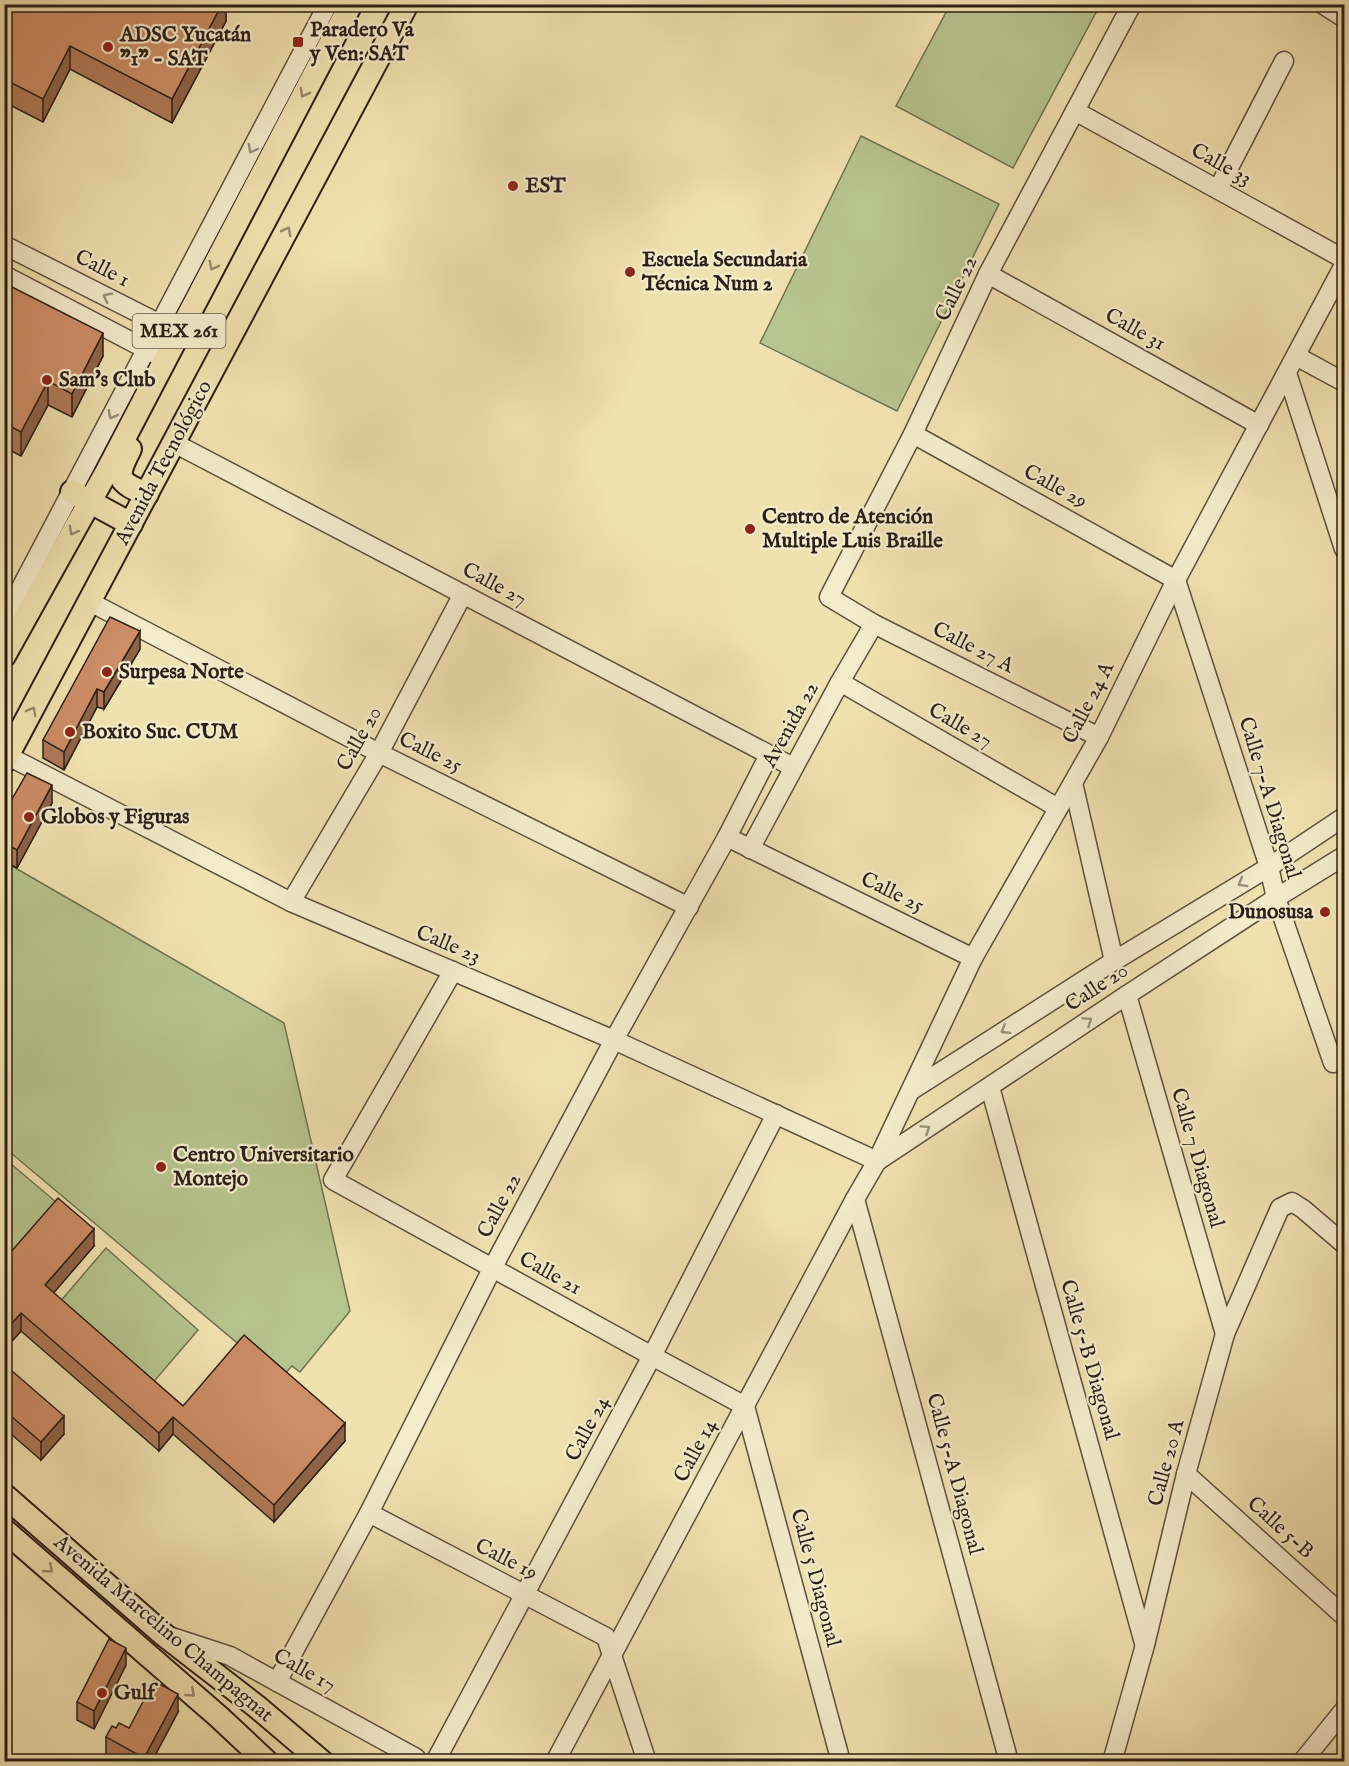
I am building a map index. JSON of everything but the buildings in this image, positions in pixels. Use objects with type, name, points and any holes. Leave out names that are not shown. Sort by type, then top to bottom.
[{"type":"main road","name":"Avenida Tecnológico","points":[[6,759],[407,4]]},
{"type":"main road","name":"MEX 261","points":[[4,656],[81,497],[139,407],[156,354],[169,329],[351,5]]},
{"type":"main road","points":[[139,407],[138,433],[120,468],[120,473],[124,482],[147,494]]},
{"type":"main road","points":[[81,497],[131,524]]},
{"type":"main road","name":"Avenida Marcelino Champagnat","points":[[4,1495],[163,1634],[322,1761]]},
{"type":"main road","name":"Avenida Marcelino Champagnat","points":[[4,1530],[267,1761]]},
{"type":"main road","points":[[147,1654],[163,1634]]},
{"type":"main road","points":[[219,1717],[241,1694]]},
{"type":"street","points":[[169,329],[328,4]]},
{"type":"street","name":"Calle 22","points":[[829,597],[913,434],[988,274],[1132,4]]},
{"type":"street","points":[[1322,4],[1344,18]]},
{"type":"street","points":[[1218,189],[1284,61]]},
{"type":"street","name":"Calle 33","points":[[1076,111],[1344,259]]},
{"type":"street","name":"Calle 1","points":[[4,245],[169,329]]},
{"type":"street","name":"Calle 24 A","points":[[877,1161],[973,958],[1099,737],[1176,579],[1344,265]]},
{"type":"street","name":"Calle 31","points":[[988,274],[1259,425]]},
{"type":"street","points":[[4,275],[156,354],[81,497],[4,620]]},
{"type":"street","points":[[1296,356],[1344,382]]},
{"type":"street","points":[[1287,373],[1344,549]]},
{"type":"street","name":"Calle 29","points":[[913,434],[1176,579]]},
{"type":"street","name":"Calle 27","points":[[174,443],[793,767]]},
{"type":"street","name":"Calle 7-A Diagonal","points":[[1176,579],[1269,867],[1276,898],[1333,1063]]},
{"type":"street","name":"Calle 20","points":[[291,902],[379,753],[463,594]]},
{"type":"street","name":"Calle 27 A","points":[[829,597],[874,624],[1099,737]]},
{"type":"street","name":"Calle 25","points":[[90,602],[379,753],[689,907]]},
{"type":"street","name":"Avenida 22","points":[[750,849],[793,767],[874,624]]},
{"type":"street","name":"Calle 27","points":[[840,682],[1058,808]]},
{"type":"street","name":"Calle 22","points":[[277,1682],[369,1514],[493,1267],[727,837],[769,755]]},
{"type":"street","name":"Calle 23","points":[[6,759],[291,902],[615,1040],[877,1161]]},
{"type":"street","points":[[1073,783],[1114,961]]},
{"type":"street","name":"Calle 20","points":[[911,1090],[1114,961],[1269,867],[1344,817]]},
{"type":"street","name":"Calle 25","points":[[727,837],[973,958]]},
{"type":"street","points":[[1314,837],[1342,861]]},
{"type":"street","name":"Calle 20","points":[[877,1161],[1276,898],[1342,861]]},
{"type":"street","name":"Calle 21","points":[[453,971],[333,1180],[745,1406]]},
{"type":"street","name":"Calle 7 Diagonal","points":[[1127,995],[1225,1334]]},
{"type":"street","name":"Calle 5-B Diagonal","points":[[990,1087],[1145,1645]]},
{"type":"street","name":"Calle 24","points":[[435,1761],[652,1356],[776,1114]]},
{"type":"street","name":"Calle 14","points":[[555,1761],[877,1161]]},
{"type":"street","name":"Calle 5-A Diagonal","points":[[855,1199],[1009,1761]]},
{"type":"street","name":"Calle 20 A","points":[[1112,1761],[1145,1645],[1186,1474],[1225,1334],[1280,1208],[1292,1202],[1304,1209],[1344,1244]]},
{"type":"street","name":"Calle 5 Diagonal","points":[[745,1406],[841,1761]]},
{"type":"street","name":"Calle 5-B","points":[[1186,1474],[1344,1616]]},
{"type":"street","name":"Calle 19","points":[[369,1514],[606,1637],[647,1761]]},
{"type":"street","name":"Calle 17","points":[[163,1634],[230,1656],[418,1761]]},
{"type":"street","points":[[1302,1761],[1344,1710]]},
{"type":"green space","points":[[950,5],[1100,5],[1013,168],[896,106]]},
{"type":"green space","points":[[861,136],[999,204],[897,411],[760,343]]},
{"type":"green space","points":[[5,862],[284,1023],[350,1311],[300,1372],[292,1366],[280,1379],[5,1148]]},
{"type":"green space","points":[[4,1158],[56,1202],[9,1256],[5,1251]]},
{"type":"green space","points":[[106,1248],[198,1330],[150,1386],[59,1303]]},
{"type":"place","name":"Paradero Va y Ven: SAT","points":[[298,42]]},
{"type":"place","name":"ADSC Yucatán \"1\" - SAT","points":[[108,47]]},
{"type":"place","name":"EST","points":[[513,186]]},
{"type":"place","name":"Escuela Secundaria Técnica Num 2","points":[[630,272]]},
{"type":"place","name":"Sam's Club","points":[[47,380]]},
{"type":"place","name":"Centro de Atención Multiple Luis Braille","points":[[750,529]]},
{"type":"place","name":"Surpesa Norte","points":[[107,672]]},
{"type":"place","name":"Boxito Suc. CUM","points":[[70,732]]},
{"type":"place","name":"Globos y Figuras","points":[[29,817]]},
{"type":"place","name":"Dunosusa","points":[[1325,912]]},
{"type":"place","name":"Centro Universitario Montejo","points":[[161,1167]]},
{"type":"place","name":"Gulf","points":[[102,1693]]}]
